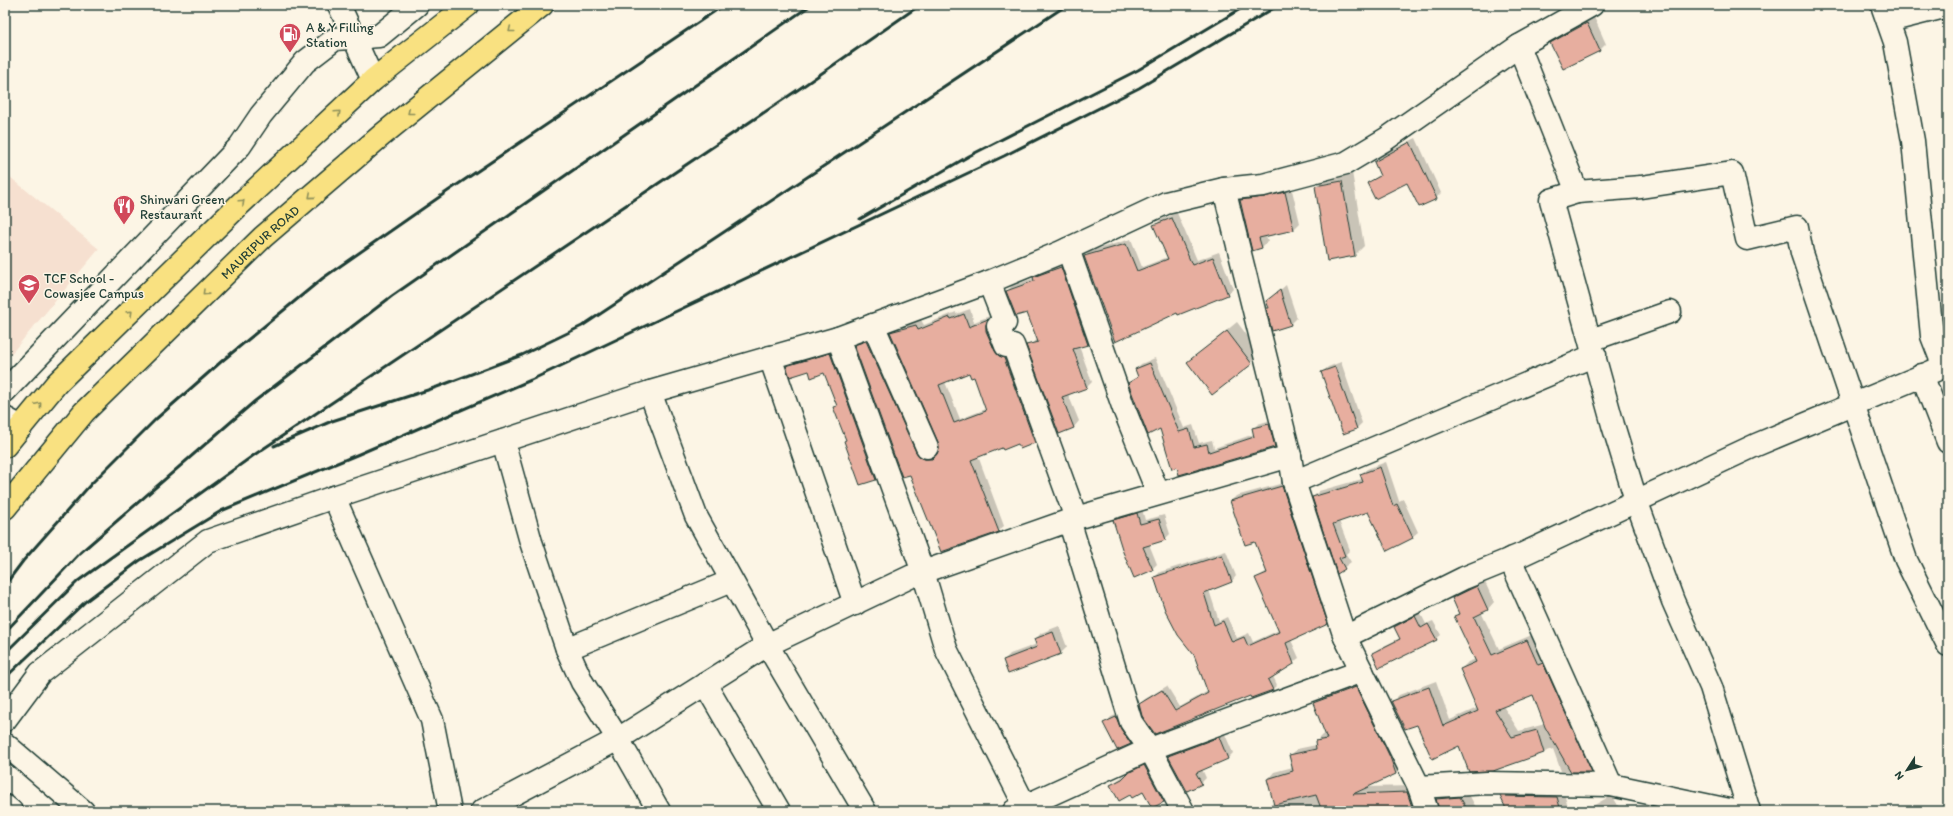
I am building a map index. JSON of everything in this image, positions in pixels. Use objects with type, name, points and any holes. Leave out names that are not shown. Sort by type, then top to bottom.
[{"type":"highway","points":[[5,446],[13,423],[57,383],[238,206],[373,80],[468,5]]},
{"type":"highway","name":"MAURIPUR ROAD","points":[[5,508],[84,412],[263,237],[382,135],[542,5]]},
{"type":"street","points":[[339,5],[373,80]]},
{"type":"street","points":[[5,390],[240,146],[261,115],[305,62],[335,39],[380,36],[417,5]]},
{"type":"street","points":[[5,720],[40,673],[208,541],[334,497],[650,392],[838,338],[989,282],[1068,249],[1166,203],[1224,189],[1263,185],[1346,163],[1386,139],[1519,46],[1592,5]]},
{"type":"street","points":[[1345,637],[1464,578],[1510,559],[1756,445],[1946,366],[1932,336],[1913,141],[1896,42],[1885,13],[1948,6]]},
{"type":"street","points":[[1519,46],[1577,192]]},
{"type":"street","points":[[1749,811],[1711,686],[1673,602],[1636,500],[1613,424],[1593,347],[1551,200],[1577,192],[1641,187],[1732,173],[1747,239],[1797,228],[1802,253],[1906,560],[1948,645]]},
{"type":"street","points":[[1224,189],[1290,456],[1294,482],[1345,637],[1419,787],[1427,811]]},
{"type":"street","points":[[1068,249],[1124,409],[1158,493]]},
{"type":"street","points":[[989,282],[1006,323],[998,326],[1006,346],[1013,345],[1072,519],[1131,722],[1150,749],[1183,811]]},
{"type":"street","points":[[1294,482],[1670,312]]},
{"type":"street","points":[[872,325],[927,447]]},
{"type":"street","points":[[838,338],[923,572],[946,649],[1020,808],[1150,749],[1362,671]]},
{"type":"street","points":[[770,357],[854,604]]},
{"type":"street","points":[[1922,375],[1948,442]]},
{"type":"street","points":[[650,392],[696,516],[767,645],[865,811]]},
{"type":"street","points":[[503,441],[531,542],[567,649],[582,682],[618,739],[654,809]]},
{"type":"street","points":[[482,811],[618,739],[767,645],[923,572],[1072,519],[1290,456]]},
{"type":"street","points":[[334,497],[432,720],[450,811]]},
{"type":"street","points":[[1510,559],[1611,785]]},
{"type":"street","points":[[567,649],[732,581]]},
{"type":"street","points":[[705,684],[779,811]]},
{"type":"street","points":[[5,744],[83,811]]},
{"type":"street","points":[[1419,787],[1487,783],[1611,785],[1734,811]]},
{"type":"street","points":[[5,806],[11,811]]},
{"type":"shaded area","name":"TCF School - Cowasjee Campus","points":[[5,173],[99,249],[5,361]]},
{"type":"building","points":[[1587,23],[1600,51],[1563,69],[1550,43]]},
{"type":"building","points":[[1410,142],[1437,199],[1419,207],[1407,183],[1375,199],[1367,183],[1380,176],[1374,162]]},
{"type":"building","points":[[1342,181],[1355,256],[1327,261],[1315,186]]},
{"type":"building","points":[[1285,192],[1294,230],[1259,238],[1262,248],[1252,251],[1240,200],[1264,197]]},
{"type":"building","points":[[1172,218],[1192,265],[1213,257],[1228,295],[1178,315],[1177,313],[1115,342],[1084,256],[1126,244],[1137,271],[1168,259],[1153,225]]},
{"type":"building","points":[[1061,267],[1088,345],[1073,349],[1087,388],[1062,397],[1074,428],[1059,434],[1026,345],[1038,342],[1027,313],[1016,316],[1006,291],[1034,281],[1033,277]]},
{"type":"building","points":[[1280,290],[1291,325],[1272,331],[1266,308],[1269,308],[1266,301]]},
{"type":"building","points":[[964,314],[969,327],[988,319],[986,331],[995,351],[998,355],[1004,358],[1035,443],[1020,449],[1018,444],[1003,450],[1002,448],[971,460],[999,532],[941,552],[910,475],[902,477],[854,345],[866,341],[916,452],[920,457],[932,459],[937,454],[939,448],[938,442],[890,332],[916,325],[918,330],[950,317],[951,319]],"holes":[[[969,373],[971,378],[974,377],[986,411],[954,423],[939,385]]]},
{"type":"building","points":[[1227,331],[1252,364],[1212,395],[1187,362]]},
{"type":"building","points":[[830,353],[876,480],[860,485],[844,441],[846,440],[833,407],[837,406],[824,373],[811,378],[809,371],[790,377],[786,366]]},
{"type":"building","points":[[1150,363],[1179,432],[1189,429],[1194,447],[1207,444],[1209,452],[1254,437],[1252,428],[1269,424],[1275,447],[1179,475],[1177,467],[1172,469],[1160,429],[1148,435],[1128,383],[1138,377],[1135,369]]},
{"type":"building","points":[[1335,367],[1357,429],[1343,434],[1321,372]]},
{"type":"building","points":[[1380,467],[1393,506],[1397,504],[1413,538],[1387,551],[1368,512],[1333,524],[1345,556],[1339,558],[1345,569],[1337,574],[1312,497],[1363,482],[1360,474]]},
{"type":"building","points":[[1282,486],[1328,624],[1286,643],[1294,664],[1268,680],[1273,690],[1251,698],[1250,696],[1155,734],[1142,716],[1139,704],[1162,690],[1175,711],[1208,693],[1194,655],[1178,635],[1165,610],[1154,577],[1222,555],[1232,582],[1204,593],[1214,625],[1223,621],[1232,642],[1244,637],[1248,646],[1279,632],[1255,578],[1267,573],[1255,542],[1245,545],[1230,501]]},
{"type":"building","points":[[1137,513],[1140,524],[1159,519],[1166,540],[1143,547],[1153,570],[1134,578],[1123,552],[1113,520]]},
{"type":"building","points":[[1477,586],[1488,610],[1474,617],[1492,655],[1527,640],[1538,665],[1543,663],[1592,772],[1571,772],[1545,727],[1533,695],[1495,710],[1512,737],[1537,730],[1544,753],[1493,771],[1469,772],[1459,746],[1432,759],[1417,725],[1405,729],[1391,701],[1429,687],[1443,726],[1478,711],[1460,669],[1476,662],[1454,616],[1459,614],[1452,598]]},
{"type":"building","points":[[1415,616],[1421,628],[1428,624],[1437,640],[1379,668],[1372,653],[1400,639],[1394,627]]},
{"type":"building","points":[[1053,632],[1061,654],[1008,674],[1003,660],[1037,647],[1034,639]]},
{"type":"building","points":[[1356,687],[1390,757],[1396,774],[1353,794],[1407,792],[1413,810],[1322,811],[1316,795],[1274,805],[1267,779],[1293,771],[1289,755],[1316,749],[1315,741],[1327,739],[1313,703]]},
{"type":"building","points":[[1116,717],[1121,729],[1131,744],[1117,750],[1103,723]]},
{"type":"building","points":[[1219,737],[1228,759],[1196,773],[1202,784],[1187,791],[1168,756]]},
{"type":"building","points":[[1144,765],[1164,802],[1152,808],[1143,792],[1132,798],[1130,795],[1119,801],[1110,785],[1122,779],[1128,773]]},
{"type":"building","points":[[1500,796],[1557,797],[1561,811],[1507,811]]},
{"type":"building","points":[[1460,797],[1468,811],[1439,811],[1436,799]]},
{"type":"railway","points":[[5,585],[23,561],[91,484],[156,419],[222,361],[323,278],[448,191],[724,5]]},
{"type":"railway","points":[[5,632],[80,553],[255,401],[392,296],[811,5]]},
{"type":"railway","points":[[5,653],[78,581],[254,455],[799,89],[920,5]]},
{"type":"railway","points":[[274,446],[332,421],[437,387],[522,355],[582,326],[1067,5]]},
{"type":"railway","points":[[860,219],[969,156],[1138,70],[1247,5]]},
{"type":"railway","points":[[5,678],[86,601],[139,561],[221,511],[359,454],[531,380],[1004,156],[1139,88],[1279,5]]},
{"type":"place","name":"A & Y Filling Station","points":[[290,54]]},
{"type":"place","name":"Shinwari Green Restaurant","points":[[124,226]]},
{"type":"place","name":"TCF School - Cowasjee Campus","points":[[29,304]]}]
